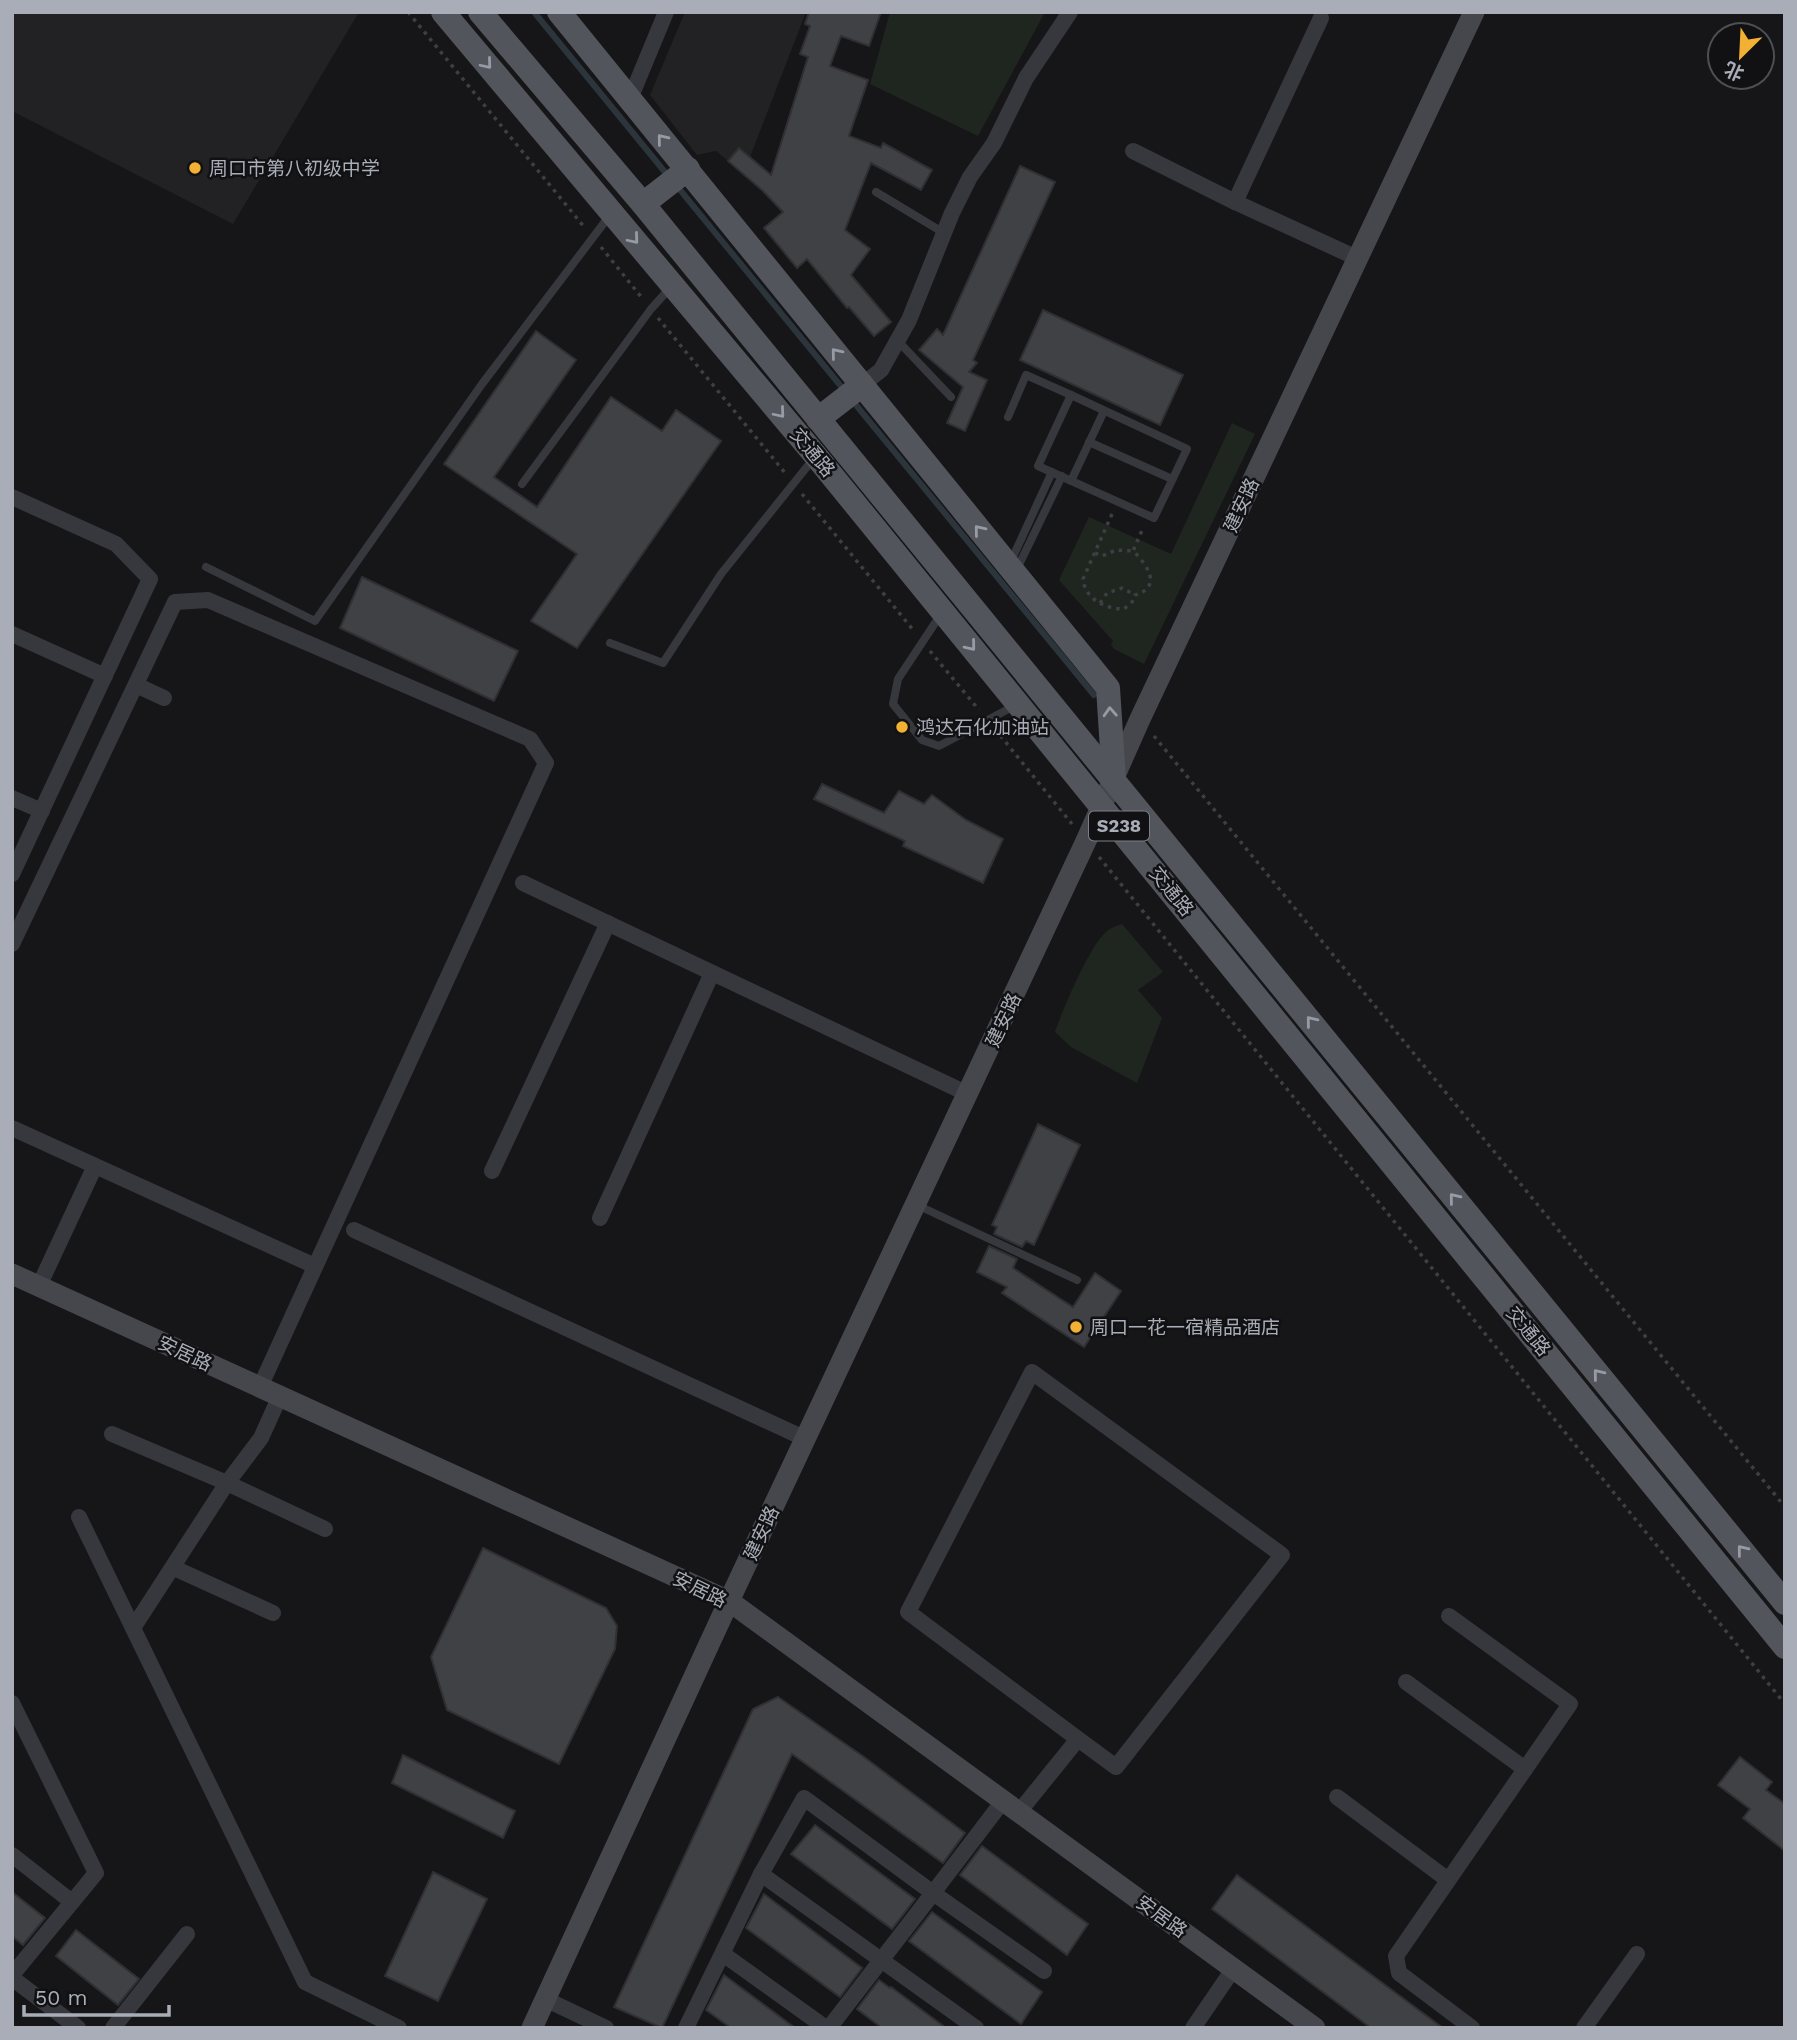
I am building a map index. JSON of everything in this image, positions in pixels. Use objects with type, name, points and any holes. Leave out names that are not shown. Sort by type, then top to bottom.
[{"type":"main road","name":"交通路","points":[[443,12],[816,456],[1785,1647]]},
{"type":"main road","name":"交通路","points":[[480,12],[643,204],[1785,1603]]},
{"type":"main road","points":[[559,12],[1108,688],[1114,780]]},
{"type":"main road","points":[[643,204],[688,169]]},
{"type":"main road","points":[[818,419],[862,385]]},
{"type":"street","points":[[630,99],[666,12]]},
{"type":"street","points":[[862,385],[881,370],[909,320],[970,177],[994,143],[1026,78],[1070,12]]},
{"type":"street","name":"建安路","points":[[532,2028],[729,1601],[917,1205],[1140,719],[1474,12]]},
{"type":"street","points":[[1235,202],[1321,18]]},
{"type":"street","points":[[1133,151],[1357,258]]},
{"type":"street","points":[[12,497],[116,544],[150,579],[12,874]]},
{"type":"street","points":[[12,944],[175,603],[208,600],[530,739],[547,763],[260,1387]]},
{"type":"street","points":[[12,634],[105,676]]},
{"type":"street","points":[[136,685],[164,698]]},
{"type":"street","points":[[12,798],[42,811]]},
{"type":"street","points":[[523,883],[968,1094]]},
{"type":"street","points":[[492,1171],[608,923]]},
{"type":"street","points":[[600,1218],[712,972]]},
{"type":"street","points":[[12,1128],[315,1266]]},
{"type":"street","points":[[39,1286],[95,1166]]},
{"type":"street","points":[[354,1230],[806,1439]]},
{"type":"street","name":"安居路","points":[[12,1274],[729,1601],[1315,2028]]},
{"type":"street","points":[[1032,1372],[1282,1555],[1116,1767],[1079,1739],[908,1612],[1032,1372]]},
{"type":"street","points":[[134,1628],[227,1483],[261,1438],[280,1396]]},
{"type":"street","points":[[112,1434],[325,1529]]},
{"type":"street","points":[[79,1517],[305,1982],[398,2028]]},
{"type":"street","points":[[174,1568],[273,1613]]},
{"type":"street","points":[[1449,1616],[1570,1704],[1396,1956],[1399,1973],[1472,2028]]},
{"type":"street","points":[[1406,1682],[1525,1769]]},
{"type":"street","points":[[12,1703],[96,1873],[12,1976],[78,2028]]},
{"type":"street","points":[[723,1954],[827,2028],[933,1893],[1011,1806],[1079,1739]]},
{"type":"street","points":[[1337,1797],[1448,1880]]},
{"type":"street","points":[[687,2028],[761,1874],[804,1798],[1044,1971]]},
{"type":"street","points":[[12,1855],[72,1902]]},
{"type":"street","points":[[761,1874],[976,2028]]},
{"type":"street","points":[[113,2028],[187,1934]]},
{"type":"street","points":[[1593,2025],[1637,1954]]},
{"type":"street","points":[[1193,2028],[1234,1968]]},
{"type":"street","points":[[545,1999],[606,2028]]},
{"type":"lane","points":[[876,192],[944,233]]},
{"type":"lane","points":[[206,567],[315,621],[482,384],[611,212]]},
{"type":"lane","points":[[522,484],[651,309],[673,285]]},
{"type":"lane","points":[[897,340],[951,397]]},
{"type":"lane","points":[[1008,417],[1026,375],[1070,395],[1187,449],[1154,519],[1038,466],[1070,395]]},
{"type":"lane","points":[[1071,481],[1104,411]]},
{"type":"lane","points":[[1089,442],[1172,479]]},
{"type":"lane","points":[[610,643],[663,663],[721,574],[816,456]]},
{"type":"lane","points":[[1012,570],[1052,472]]},
{"type":"lane","points":[[1012,570],[1062,476]]},
{"type":"lane","points":[[943,611],[898,679],[893,704],[922,740],[939,746],[1018,703]]},
{"type":"lane","points":[[917,1205],[1077,1280]]},
{"type":"path","points":[[1118,502],[1086,570],[1084,590],[1100,602],[1116,609],[1124,609],[1135,595]]},
{"type":"path","points":[[1133,551],[1148,516]]},
{"type":"path","points":[[1094,552],[1102,556],[1116,550],[1133,551],[1145,562],[1151,581],[1141,593],[1135,595],[1122,588],[1107,593],[1100,602]]},
{"type":"path","points":[[1140,719],[1785,1507]]},
{"type":"shaded area","name":"周口市第八初级中学","points":[[14,12],[359,12],[233,224],[12,111]]},
{"type":"shaded area","points":[[685,12],[806,12],[750,157],[739,148],[728,161],[716,151],[697,155],[650,95]]},
{"type":"shaded area","points":[[890,12],[1045,12],[978,136],[870,84]]},
{"type":"shaded area","points":[[1232,423],[1255,434],[1144,664],[1114,649],[1111,645],[1113,641],[1059,580],[1089,517],[1171,554]]},
{"type":"shaded area","points":[[1122,924],[1163,972],[1138,990],[1162,1018],[1137,1083],[1071,1047],[1055,1032],[1092,950],[1106,932]]},
{"type":"building","points":[[809,12],[881,12],[869,46],[841,36],[830,66],[868,80],[849,136],[881,148],[883,143],[932,170],[921,190],[871,163],[845,230],[870,249],[851,275],[891,322],[874,336],[807,259],[797,268],[764,228],[783,212],[728,161],[739,148],[771,175],[808,57],[800,54],[810,26],[805,24]]},
{"type":"building","points":[[1020,166],[1055,182],[973,360],[977,363],[969,372],[987,380],[965,431],[947,423],[963,387],[919,350],[937,329],[943,335]]},
{"type":"building","points":[[1043,310],[1183,375],[1160,425],[1020,360]]},
{"type":"building","points":[[536,331],[576,360],[494,477],[537,507],[611,397],[662,431],[676,410],[721,441],[577,648],[531,621],[577,554],[444,464]]},
{"type":"building","points":[[362,577],[518,651],[494,701],[340,628]]},
{"type":"building","points":[[822,784],[884,813],[899,791],[924,804],[932,795],[966,820],[1003,839],[983,883],[903,846],[905,841],[814,799]]},
{"type":"building","points":[[1038,1124],[1080,1145],[1034,1245],[1026,1241],[1022,1247],[994,1234],[997,1227],[992,1225]]},
{"type":"building","name":"周口一花一宿精品酒店","points":[[989,1246],[1017,1259],[1013,1268],[1073,1307],[1095,1273],[1121,1291],[1084,1347],[1002,1293],[1007,1287],[977,1272]]},
{"type":"building","points":[[483,1548],[606,1608],[617,1626],[615,1649],[559,1764],[447,1710],[431,1657]]},
{"type":"building","points":[[778,1697],[965,1833],[943,1863],[792,1754],[662,2028],[614,2007],[753,1709]]},
{"type":"building","points":[[403,1755],[515,1811],[503,1838],[392,1783]]},
{"type":"building","points":[[1740,1757],[1772,1782],[1766,1790],[1785,1804],[1785,1851],[1743,1818],[1750,1809],[1718,1785]]},
{"type":"building","points":[[815,1825],[915,1899],[892,1929],[791,1854]]},
{"type":"building","points":[[982,1846],[1088,1924],[1067,1955],[960,1875]]},
{"type":"building","points":[[433,1872],[487,1899],[438,2001],[385,1976]]},
{"type":"building","points":[[1237,1875],[1443,2028],[1371,2028],[1212,1909]]},
{"type":"building","points":[[12,1892],[45,1918],[23,1945],[12,1936]]},
{"type":"building","points":[[764,1894],[862,1968],[840,1997],[746,1928]]},
{"type":"building","points":[[932,1912],[1042,1992],[1021,2024],[909,1941]]},
{"type":"building","points":[[76,1930],[139,1979],[118,2005],[56,1956]]},
{"type":"building","points":[[724,1975],[795,2028],[731,2028],[706,2010]]},
{"type":"building","points":[[879,1980],[946,2028],[882,2028],[857,2009]]},
{"type":"waterway","points":[[534,12],[669,177]]},
{"type":"waterway","points":[[676,185],[844,390]]},
{"type":"waterway","points":[[851,399],[1094,695]]},
{"type":"place","name":"周口市第八初级中学","points":[[195,168]]},
{"type":"place","name":"鸿达石化加油站","points":[[902,727]]},
{"type":"place","name":"周口一花一宿精品酒店","points":[[1076,1327]]}]
